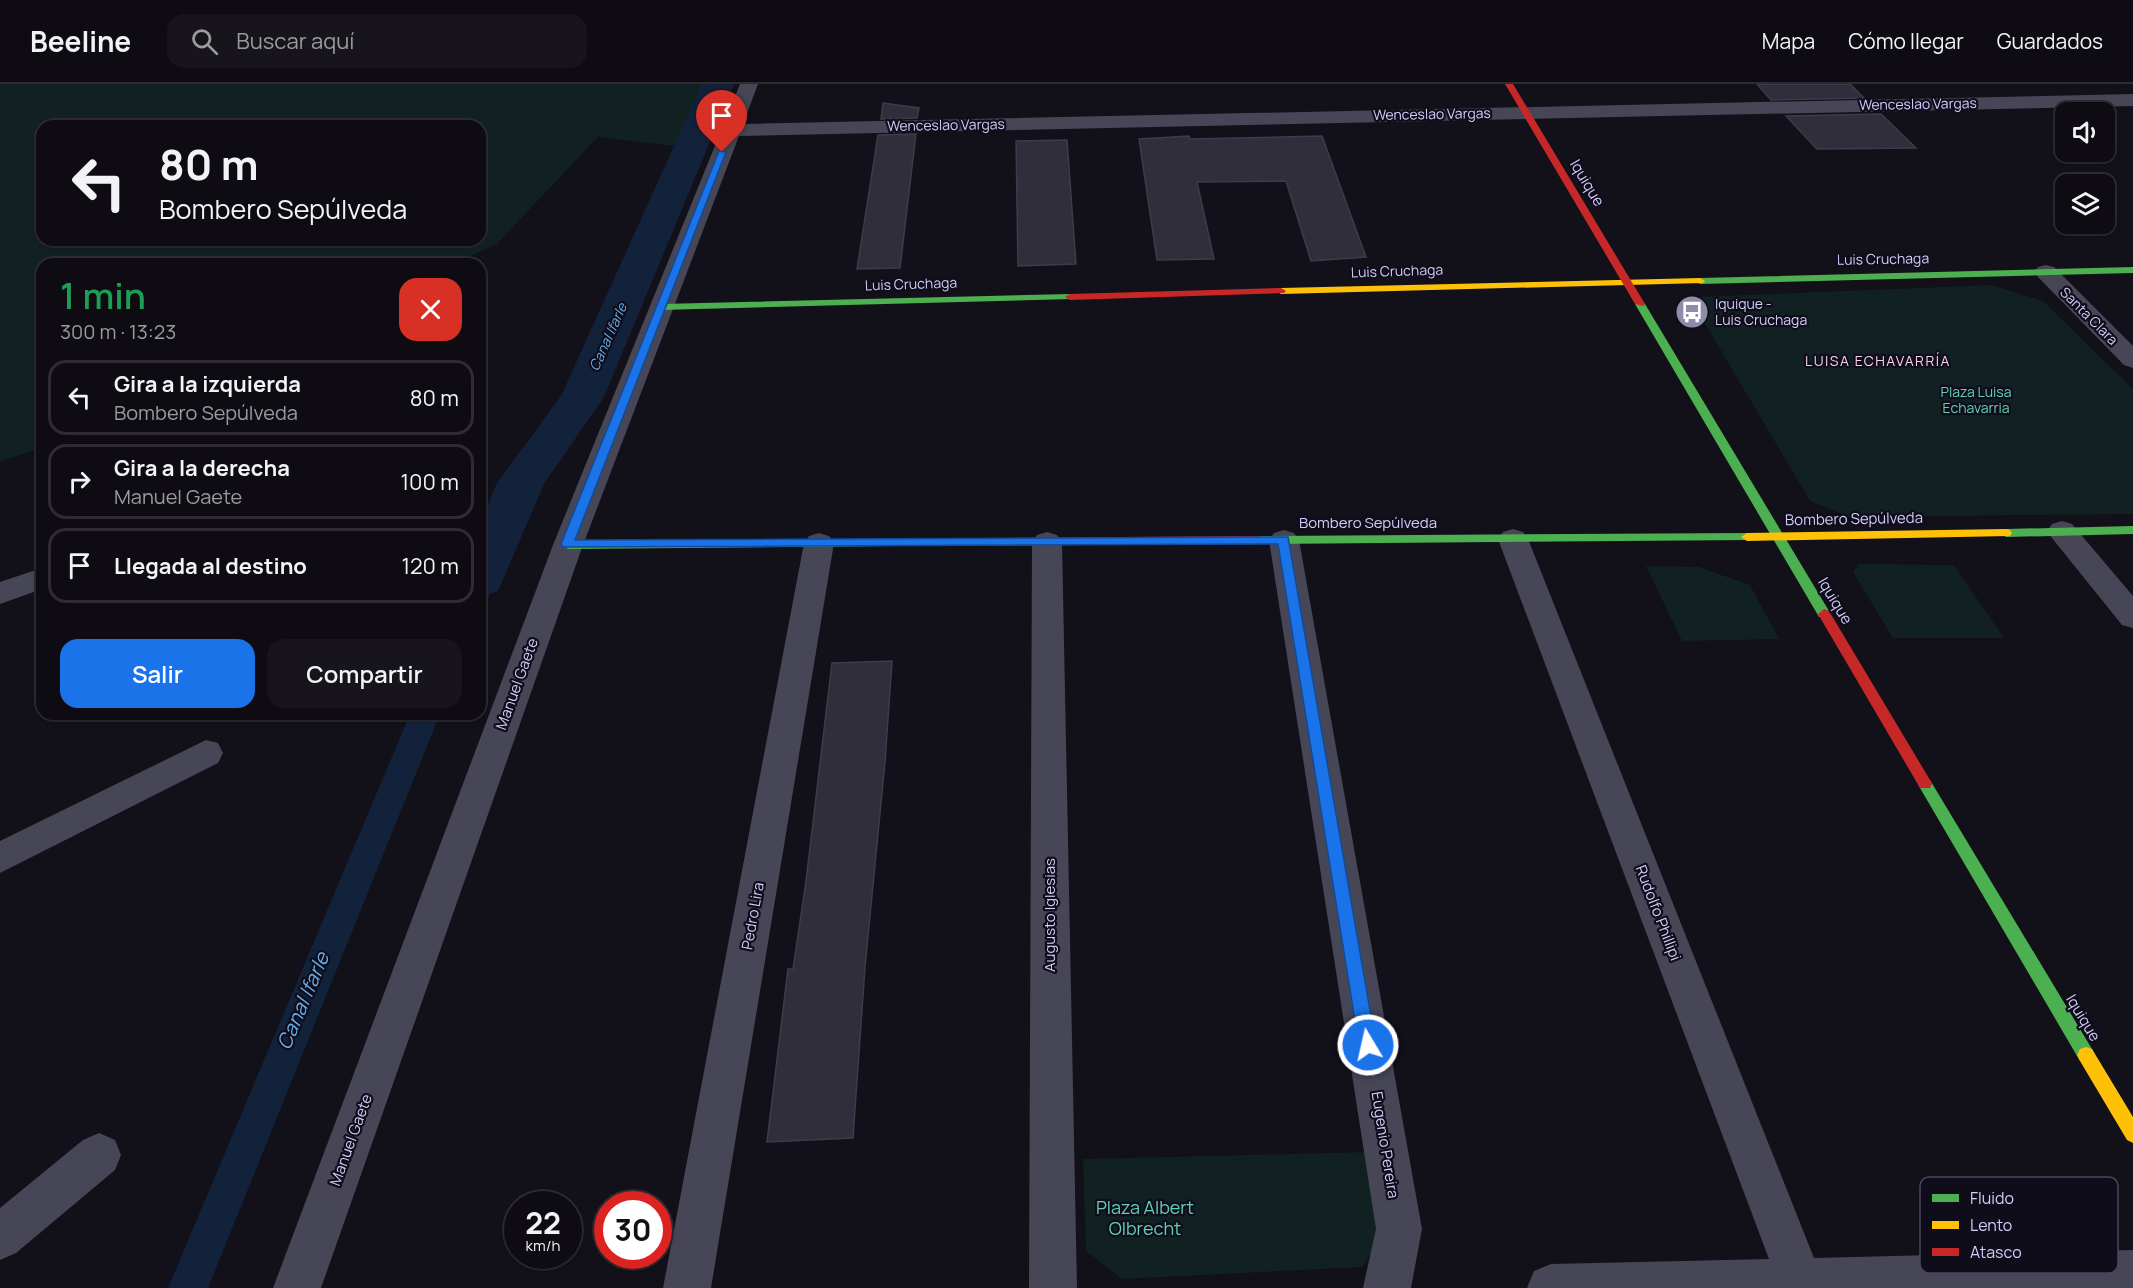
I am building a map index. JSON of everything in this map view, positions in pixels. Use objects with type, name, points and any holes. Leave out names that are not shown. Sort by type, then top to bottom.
[{"type":"street","name":"Manuel Gaete","points":[[297,1288],[567,544],[749,84]]},
{"type":"street","name":"Iquique","points":[[1509,84],[2133,1134]]},
{"type":"street","name":"Wenceslao Vargas","points":[[730,130],[2133,100]]},
{"type":"street","name":"Luis Cruchaga","points":[[661,307],[2133,270]]},
{"type":"street","name":"Santa Clara","points":[[2046,272],[2133,360]]},
{"type":"street","name":"Bombero Sepúlveda","points":[[567,544],[1778,537],[2133,530]]},
{"type":"street","points":[[2062,531],[2133,617]]},
{"type":"street","name":"Rudolfo Phillipi","points":[[1513,539],[1802,1285]]},
{"type":"street","name":"Eugenio Pereira","points":[[1284,540],[1399,1229],[1387,1288]]},
{"type":"street","name":"Augusto Iglesias","points":[[1047,542],[1053,1288]]},
{"type":"street","name":"Pedro Lira","points":[[687,1288],[819,543]]},
{"type":"street","points":[[0,593],[36,580]]},
{"type":"street","points":[[0,858],[206,753]]},
{"type":"street","points":[[0,1237],[99,1155]]},
{"type":"street","points":[[1551,1288],[1802,1285],[2133,1273]]},
{"type":"green space","points":[[0,84],[716,84],[690,148],[598,137],[497,244],[466,258],[36,258],[36,449],[0,462]]},
{"type":"green space","name":"Plaza Luisa Echavarria","points":[[1992,285],[2043,301],[2133,389],[2133,514],[1849,517],[1810,501],[1694,305],[1700,297]]},
{"type":"green space","points":[[1859,564],[1954,565],[2004,638],[1893,638],[1853,572]]},
{"type":"green space","points":[[1646,566],[1699,567],[1750,585],[1779,639],[1682,641]]},
{"type":"green space","name":"Plaza Albert Olbrecht","points":[[1370,1152],[1379,1241],[1362,1267],[1122,1279],[1086,1251],[1083,1159]]},
{"type":"water","points":[[507,483],[537,483],[486,604],[486,527]]},
{"type":"water","points":[[407,720],[438,720],[208,1288],[168,1288]]},
{"type":"building","points":[[1757,84],[1850,84],[1864,98],[1771,100]]},
{"type":"building","points":[[883,103],[919,108],[917,118],[881,119]]},
{"type":"building","points":[[1881,114],[1916,148],[1817,149],[1786,116]]},
{"type":"building","points":[[916,134],[900,268],[857,269],[878,135]]},
{"type":"building","points":[[1189,136],[1190,139],[1322,136],[1366,257],[1311,261],[1286,181],[1197,182],[1214,259],[1157,260],[1139,139]]},
{"type":"building","points":[[1067,140],[1076,264],[1018,266],[1016,141]]},
{"type":"building","points":[[892,661],[885,762],[865,967],[853,1138],[767,1142],[788,969],[793,969],[806,881],[832,663]]},
{"type":"waterway","name":"Canal Ifarle","points":[[486,565],[521,483],[582,397],[718,84]]},
{"type":"traffic: fast","points":[[1700,281],[2133,270]]},
{"type":"traffic: fast","points":[[661,307],[1070,297]]},
{"type":"traffic: fast","points":[[1640,304],[1824,614]]},
{"type":"traffic: fast","points":[[2006,533],[2133,530]]},
{"type":"traffic: fast","points":[[1260,540],[1747,537]]},
{"type":"traffic: fast","points":[[568,545],[992,542]]},
{"type":"traffic: fast","points":[[1925,784],[2086,1055]]},
{"type":"traffic: slow","points":[[1281,291],[1700,281]]},
{"type":"traffic: slow","points":[[1747,537],[2006,533]]},
{"type":"traffic: slow","points":[[2086,1055],[2133,1134]]},
{"type":"traffic: jam","points":[[1509,84],[1640,304]]},
{"type":"traffic: jam","points":[[1070,297],[1281,291]]},
{"type":"traffic: jam","points":[[992,542],[1260,540]]},
{"type":"traffic: jam","points":[[1824,614],[1925,784]]},
{"type":"place","name":"Iquique - Luis Cruchaga","points":[[1692,312]]},
{"type":"district","name":"LUISA ECHAVARRÍA","points":[[1878,361]]},
{"type":"route","points":[[722,152],[567,544],[1284,540],[1368,1045]]}]
